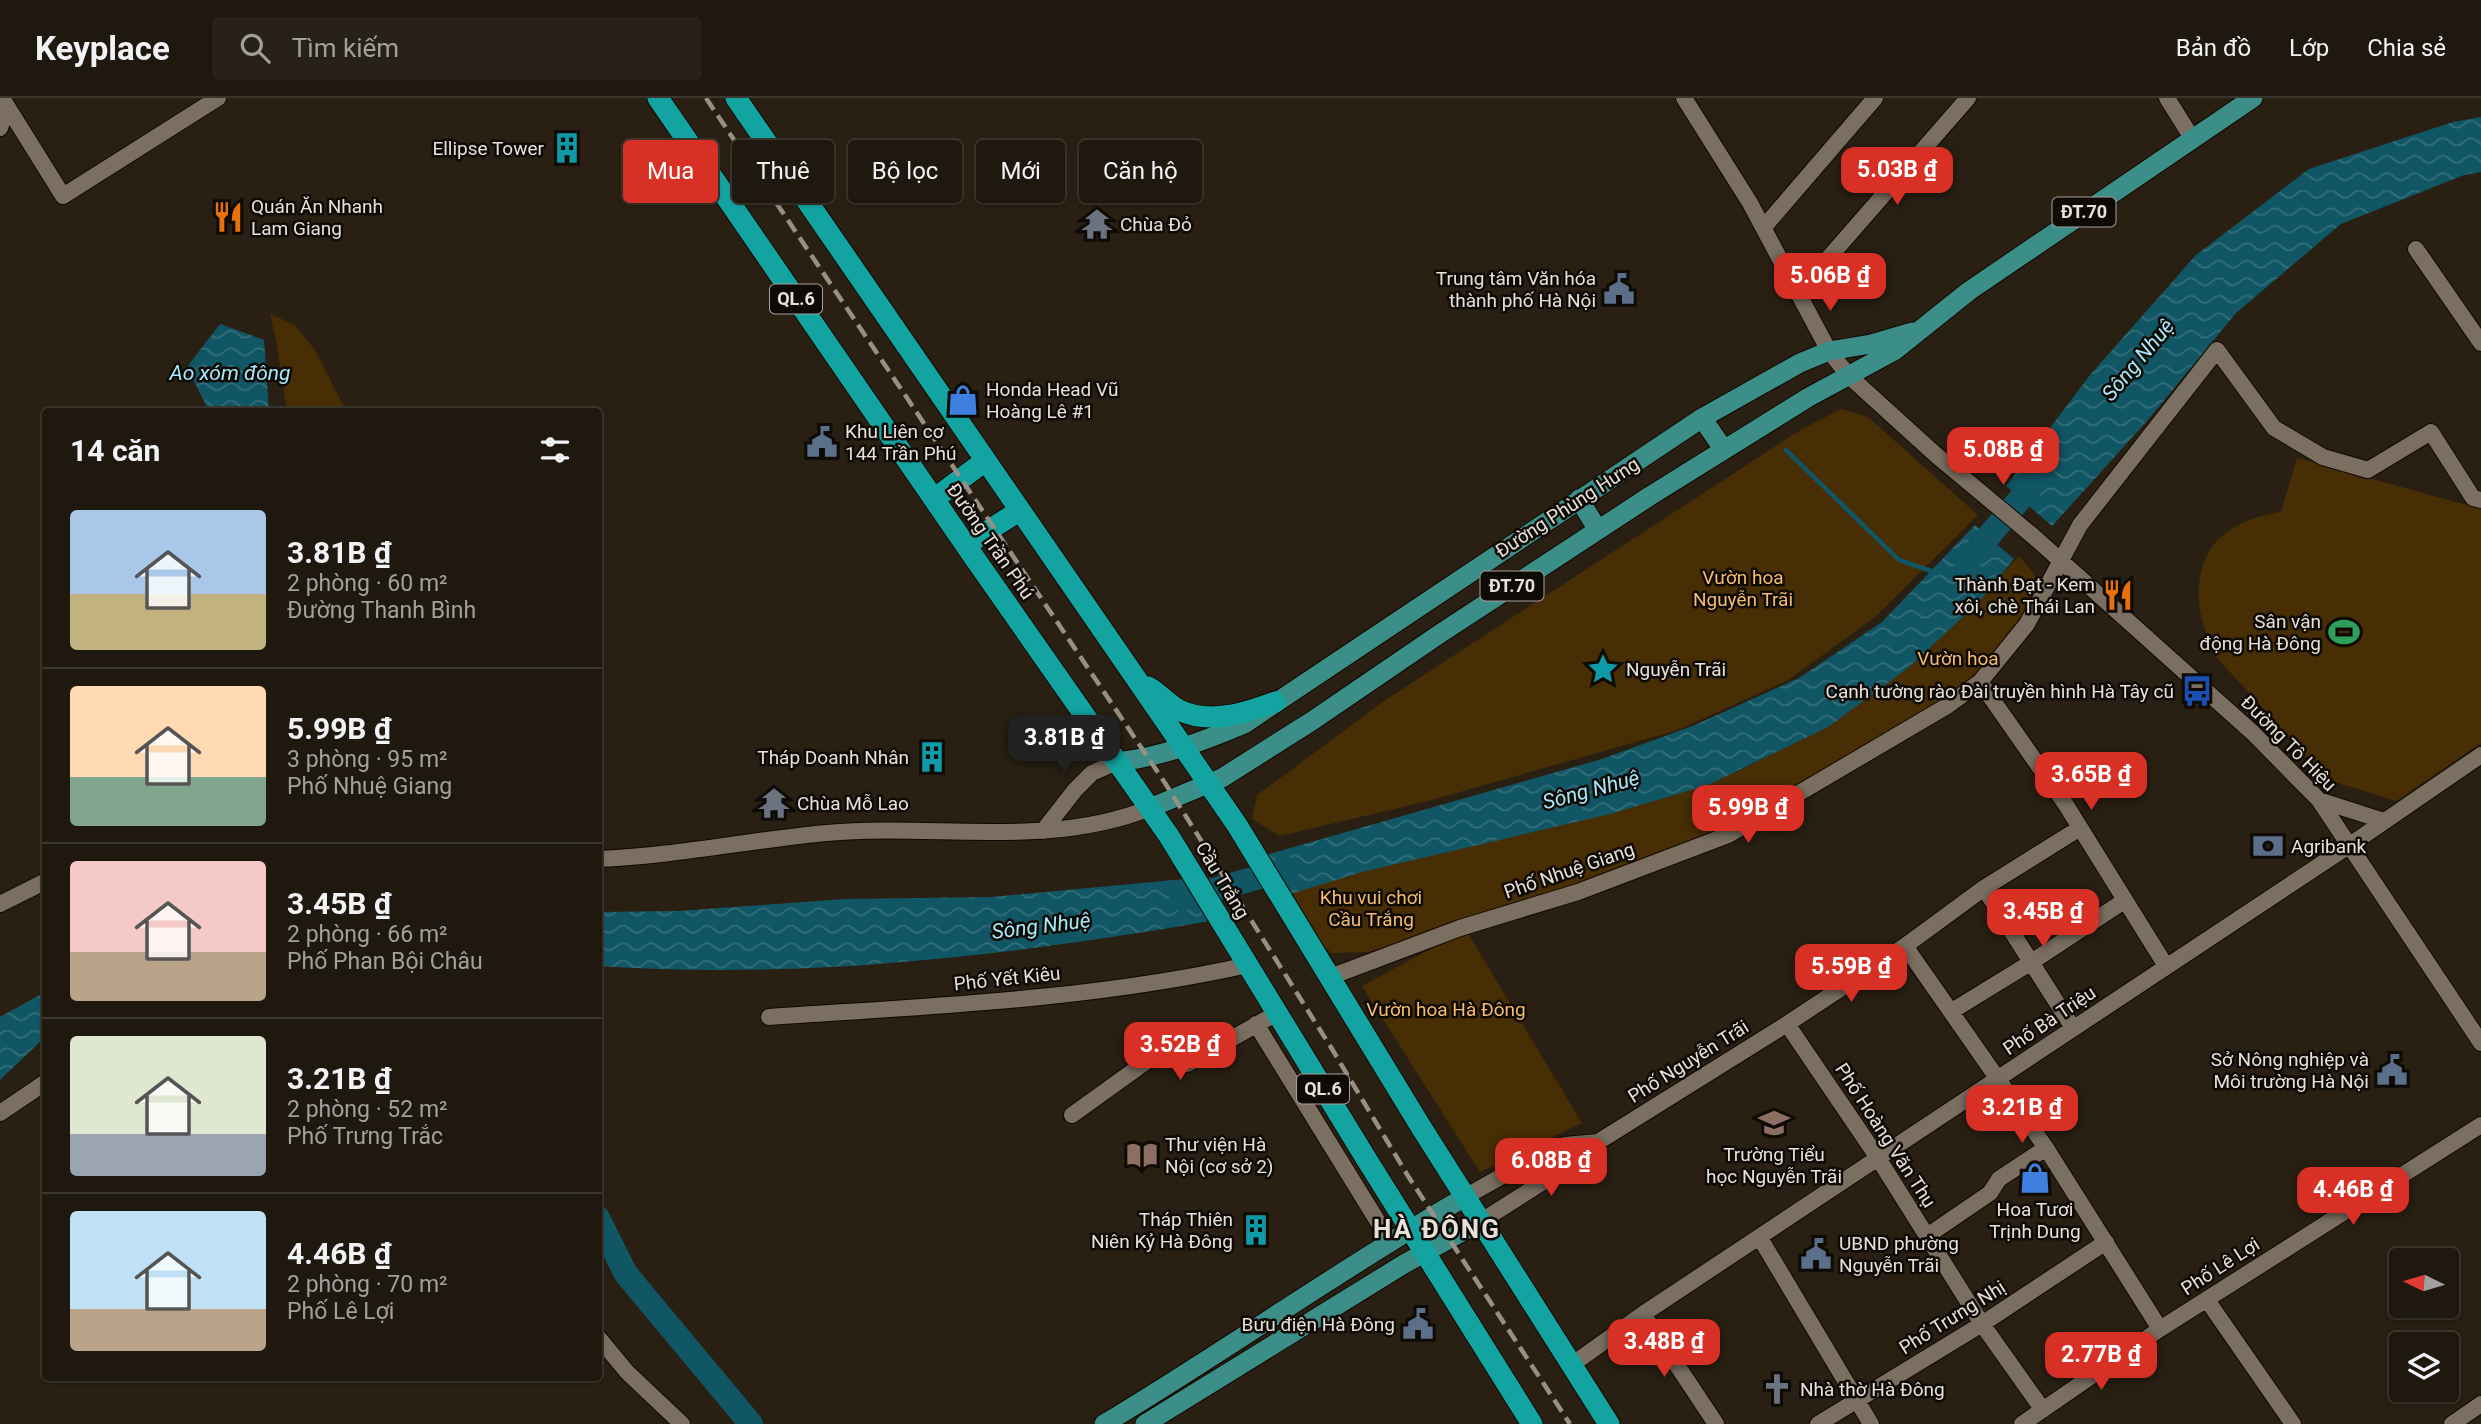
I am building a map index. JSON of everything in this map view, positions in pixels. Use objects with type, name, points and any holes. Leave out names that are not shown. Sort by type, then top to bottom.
[{"type":"highway","name":"Đường Trần Phú","points":[[658,98],[1169,836]]},
{"type":"highway","name":"Đường Trần Phú","points":[[736,98],[1237,825]]},
{"type":"highway","points":[[934,499],[985,461]]},
{"type":"highway","points":[[966,545],[1019,511]]},
{"type":"highway","points":[[1136,678],[1177,709],[1191,714],[1238,715],[1275,702]]},
{"type":"highway","name":"Cầu Trắng","points":[[1237,825],[1330,977],[1486,1218],[1570,1366],[1609,1424]]},
{"type":"highway","name":"Cầu Trắng","points":[[1169,836],[1243,957]]},
{"type":"highway","name":"QL.6","points":[[1243,957],[1532,1424]]},
{"type":"main road","name":"Đường Phùng Hưng","points":[[1150,808],[1222,778],[1724,450],[1809,397],[1895,351],[1917,330],[1969,291],[2253,98]]},
{"type":"main road","name":"Đường Phùng Hưng","points":[[1117,762],[1135,760],[1202,742],[1244,724],[1702,418],[1800,363],[1829,351],[1871,344],[1917,330]]},
{"type":"main road","points":[[1702,418],[1724,450]]},
{"type":"main road","points":[[1579,499],[1598,530]]},
{"type":"main road","points":[[1104,1424],[1171,1384],[1410,1229],[1471,1194]]},
{"type":"main road","points":[[1146,1424],[1404,1264],[1486,1218]]},
{"type":"main road","points":[[1391,1242],[1404,1264]]},
{"type":"main road","points":[[1171,1384],[1182,1402]]},
{"type":"street","points":[[5,102],[64,196],[218,98]]},
{"type":"street","points":[[1684,98],[1764,227],[1829,351],[1849,376]]},
{"type":"street","points":[[1764,227],[1875,98]]},
{"type":"street","points":[[1798,293],[1968,98]]},
{"type":"street","points":[[2167,98],[2192,138]]},
{"type":"street","points":[[0,128],[5,102]]},
{"type":"street","points":[[2416,249],[2481,343]]},
{"type":"street","name":"Phố Nhuệ Giang","points":[[1330,977],[1460,928],[1578,892],[1728,835],[1947,706],[1980,682],[2027,624],[2080,526],[2217,350],[2274,428],[2323,457],[2368,470],[2431,432],[2473,498],[2481,500]]},
{"type":"street","name":"Đường Tô Hiệu","points":[[1849,376],[2253,733],[2319,800],[2481,1043]]},
{"type":"street","points":[[1980,682],[2080,828],[2166,966]]},
{"type":"street","name":"Phố Bà Triệu","points":[[1570,1366],[1643,1314],[2350,845],[2481,755]]},
{"type":"street","points":[[1043,831],[1092,773],[1117,762]]},
{"type":"street","points":[[2319,800],[2384,821]]},
{"type":"street","points":[[602,859],[642,857],[826,833],[1043,831],[1122,819],[1150,808]]},
{"type":"street","name":"Phố Nguyễn Trãi","points":[[1486,1218],[1582,1157],[1598,1142],[1787,1024],[1905,946],[1984,888],[2080,828]]},
{"type":"street","points":[[0,904],[42,883]]},
{"type":"street","points":[[1984,888],[2073,1028]]},
{"type":"street","points":[[1952,1011],[2124,901]]},
{"type":"street","points":[[1905,946],[2046,1148],[2160,1329]]},
{"type":"street","name":"Phố Yết Kiêu","points":[[769,1017],[970,1005],[1166,981],[1243,957]]},
{"type":"street","points":[[1072,1115],[1161,1051],[1187,1065],[1277,1013]]},
{"type":"street","points":[[1256,1024],[1391,1242]]},
{"type":"street","name":"Phố Hoàng Văn Thụ","points":[[1787,1024],[1878,1158],[1982,1324],[2043,1410]]},
{"type":"street","points":[[0,1112],[42,1085]]},
{"type":"street","name":"Phố Lê Lợi","points":[[2022,1424],[2160,1329],[2481,1125]]},
{"type":"street","name":"Phố Nguyễn Trãi","points":[[1471,1194],[1525,1163],[1566,1145],[1598,1142]]},
{"type":"street","points":[[1927,1236],[1990,1193],[1998,1179],[2046,1148]]},
{"type":"street","points":[[1760,1238],[1871,1424]]},
{"type":"street","name":"Phố Trưng Nhị","points":[[1818,1424],[1982,1324],[2106,1242]]},
{"type":"street","points":[[2207,1300],[2293,1424]]},
{"type":"street","points":[[1643,1314],[1716,1424]]},
{"type":"street","points":[[602,1342],[627,1372],[682,1424]]},
{"type":"street","points":[[2452,1424],[2481,1404]]},
{"type":"green space","points":[[270,314],[295,325],[315,350],[344,408],[287,408]]},
{"type":"green space","name":"Vườn hoa Nguyễn Trãi","points":[[1841,409],[1868,417],[1978,515],[1874,618],[1788,680],[1678,730],[1428,801],[1280,836],[1252,819],[1257,795],[1387,699],[1802,429]]},
{"type":"green space","name":"Sân vận động Hà Đông","points":[[2297,458],[2481,509],[2481,743],[2396,801],[2329,780],[2216,657],[2218,651],[2204,627],[2199,584],[2207,556],[2214,544],[2236,526],[2281,512]]},
{"type":"green space","points":[[2019,556],[2039,580],[2027,622],[1977,678],[1728,833],[1578,890],[1368,952],[1332,953],[1313,939],[1293,903],[1294,891],[1361,868],[1643,803],[1739,771],[1819,729],[1874,693],[1907,667],[1980,598]]},
{"type":"green space","name":"Vườn hoa Hà Đông","points":[[1466,930],[1582,1123],[1480,1172],[1362,986]]},
{"type":"water","points":[[2481,117],[2481,172],[2464,175],[2341,224],[2236,313],[2147,421],[2052,526],[2006,486],[2090,375],[2196,255],[2309,169],[2453,122]]},
{"type":"water","name":"Ao xóm đông","points":[[220,324],[264,340],[269,408],[208,408],[187,367]]},
{"type":"water","points":[[1975,525],[2014,559],[1978,603],[1908,668],[1828,727],[1708,785],[1610,814],[1362,872],[1284,896],[1259,857],[1602,759],[1695,725],[1799,678],[1882,622]]},
{"type":"water","points":[[1185,879],[1210,921],[1058,945],[905,962],[752,970],[602,966],[602,912],[679,911],[845,899],[992,897]]},
{"type":"water","points":[[42,994],[42,1040],[0,1080],[0,1017]]},
{"type":"waterway","points":[[1786,450],[1899,560],[1934,572]]},
{"type":"waterway","name":"Sông Nhuệ","points":[[1966,563],[2042,473]]},
{"type":"waterway","name":"Sông Nhuệ","points":[[1181,899],[1288,869]]},
{"type":"waterway","points":[[602,1226],[626,1274],[751,1424]]},
{"type":"railway","points":[[706,98],[1165,783],[1332,1049],[1408,1176],[1570,1424]]},
{"type":"place","name":"Ellipse Tower","points":[[567,148]]},
{"type":"place","name":"Quán Ăn Nhanh Lam Giang","points":[[228,217]]},
{"type":"place","name":"Chùa Đỏ","points":[[1097,224]]},
{"type":"place","name":"Trung tâm Văn hóa thành phố Hà Nội","points":[[1619,289]]},
{"type":"place","name":"Honda Head Vũ Hoàng Lê #1","points":[[963,400]]},
{"type":"place","name":"Khu Liên cơ 144 Trần Phú","points":[[822,442]]},
{"type":"place","name":"Thành Đạt - Kem xôi, chè Thái Lan","points":[[2118,595]]},
{"type":"place","name":"Sân vận động Hà Đông","points":[[2344,632]]},
{"type":"place","name":"Nguyễn Trãi","points":[[1603,669]]},
{"type":"place","name":"Cạnh tường rào Đài truyền hình Hà Tây cũ","points":[[2197,691]]},
{"type":"place","name":"Tháp Doanh Nhân","points":[[932,757]]},
{"type":"place","name":"Chùa Mỗ Lao","points":[[774,803]]},
{"type":"place","name":"Agribank","points":[[2268,846]]},
{"type":"place","name":"Sở Nông nghiệp và Môi trường Hà Nội","points":[[2392,1070]]},
{"type":"place","name":"Trường Tiểu học Nguyễn Trãi","points":[[1774,1123]]},
{"type":"place","name":"Thư viện Hà Nội (cơ sở 2)","points":[[1142,1155]]},
{"type":"place","name":"Hoa Tươi Trịnh Dung","points":[[2035,1178]]},
{"type":"place","name":"Tháp Thiên Niên Kỷ Hà Đông","points":[[1256,1230]]},
{"type":"place","name":"UBND phường Nguyễn Trãi","points":[[1816,1254]]},
{"type":"place","name":"Bưu điện Hà Đông","points":[[1418,1324]]},
{"type":"place","name":"Nhà thờ Hà Đông","points":[[1777,1389]]},
{"type":"district","name":"HÀ ĐÔNG","points":[[1437,1229]]},
{"type":"park label","name":"Vườn hoa","points":[[1958,658]]},
{"type":"park label","name":"Khu vui chơi Cầu Trắng","points":[[1371,908]]}]
